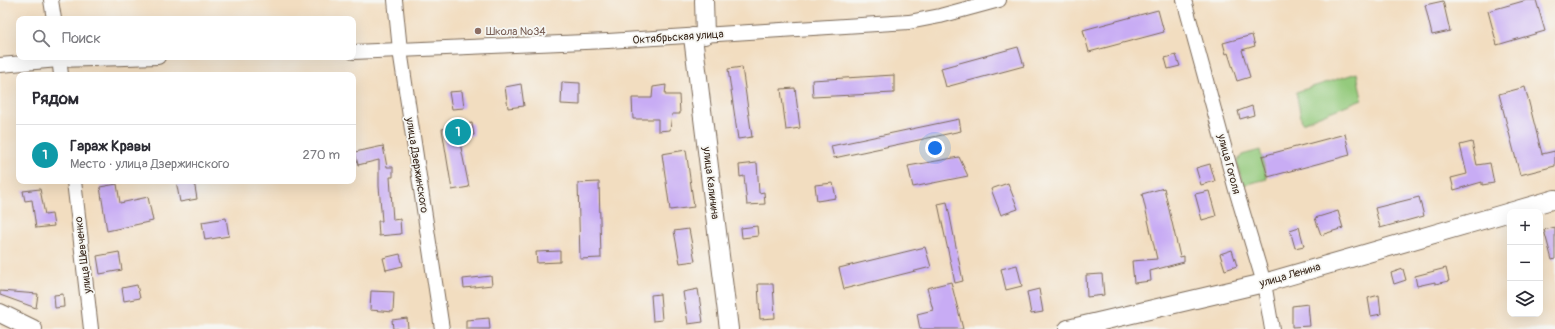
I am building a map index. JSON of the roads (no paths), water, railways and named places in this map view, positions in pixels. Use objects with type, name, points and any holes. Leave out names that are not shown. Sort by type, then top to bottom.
[{"type":"street","points":[[51,0],[54,16]]},
{"type":"street","name":"улица Дзержинского","points":[[395,0],[400,50],[442,329]]},
{"type":"street","name":"улица Калинина","points":[[704,0],[699,36],[729,329]]},
{"type":"street","name":"Октябрьская улица","points":[[356,52],[699,36],[909,22],[940,16],[999,0]]},
{"type":"street","name":"улица Гоголя","points":[[1184,0],[1236,190],[1264,283],[1272,329]]},
{"type":"street","points":[[0,65],[42,60]]},
{"type":"street","points":[[59,60],[61,72]]},
{"type":"street","name":"улица Шевченко","points":[[74,184],[91,329]]},
{"type":"street","name":"улица Ленина","points":[[1520,209],[1555,199]]},
{"type":"street","name":"улица Ленина","points":[[1068,329],[1264,283],[1507,213]]},
{"type":"street","points":[[0,313],[32,329]]},
{"type":"place","name":"Школа №34","points":[[478,31]]},
{"type":"place","name":"Гараж Кравы","points":[[458,132]]}]
